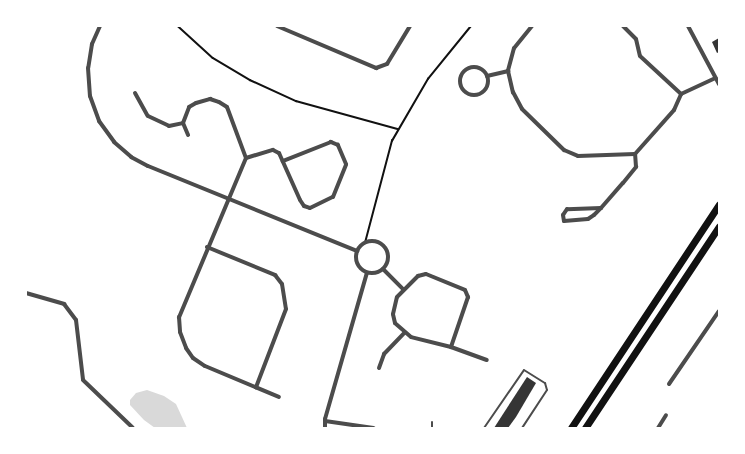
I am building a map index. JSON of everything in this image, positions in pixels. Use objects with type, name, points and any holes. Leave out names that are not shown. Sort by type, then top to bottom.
[{"type":"main road","points":[[571,428],[719,204]]},
{"type":"main road","points":[[585,428],[719,226]]},
{"type":"street","points":[[100,26],[92,44],[88,68],[90,96],[99,121],[114,142],[131,157],[148,166],[358,251]]},
{"type":"street","points":[[277,26],[376,68],[387,64],[410,26]]},
{"type":"street","points":[[532,26],[514,48],[508,71],[513,92],[522,109],[564,150],[578,156],[635,154]]},
{"type":"street","points":[[623,26],[636,39],[640,56],[681,94]]},
{"type":"street","points":[[688,26],[719,84]]},
{"type":"street","points":[[471,67],[481,69],[487,76],[488,84],[479,94],[466,92],[461,85],[464,72],[471,67]]},
{"type":"street","points":[[487,76],[508,71]]},
{"type":"street","points":[[601,208],[567,209],[563,215],[564,221],[588,219],[601,208],[636,167],[635,154],[674,110],[681,94],[715,78]]},
{"type":"street","points":[[135,93],[148,116],[169,126],[183,123]]},
{"type":"street","points":[[188,135],[183,123],[189,107],[196,103],[210,99],[219,102],[227,107],[246,158],[227,198],[179,317],[180,332],[186,348],[193,358],[204,366],[279,397]]},
{"type":"street","points":[[246,158],[273,150],[279,154],[300,200],[304,206],[310,208],[333,197],[346,164],[338,145],[331,142],[283,161]]},
{"type":"street","points":[[374,241],[386,248],[388,257],[383,269],[376,273],[367,273],[358,265],[358,251],[365,243],[374,241]]},
{"type":"street","points":[[207,247],[275,275],[282,284],[286,309],[256,387]]},
{"type":"street","points":[[383,269],[403,290]]},
{"type":"street","points":[[325,428],[325,421],[367,273]]},
{"type":"street","points":[[451,347],[468,297],[465,290],[426,274],[418,276],[403,290],[393,314],[395,323],[412,337],[451,347],[488,360]]},
{"type":"street","points":[[26,294],[64,304],[76,320],[83,380],[133,428]]},
{"type":"street","points":[[669,384],[719,311]]},
{"type":"street","points":[[379,368],[384,354],[405,332]]},
{"type":"street","points":[[658,428],[666,415]]},
{"type":"street","points":[[325,421],[374,428]]},
{"type":"lane","points":[[484,428],[524,370],[545,383],[547,390],[522,428]]},
{"type":"lane","points":[[432,422],[432,428]]},
{"type":"path","points":[[178,26],[213,58],[265,87],[296,101],[398,129]]},
{"type":"path","points":[[365,243],[392,141],[428,79],[471,26]]},
{"type":"shaded area","points":[[147,390],[164,396],[176,404],[187,428],[155,428],[144,420],[130,405],[130,400],[136,393]]},
{"type":"building","points":[[719,38],[719,52],[717,53],[712,42]]},
{"type":"building","points":[[527,377],[536,383],[516,417],[508,428],[494,428]]}]
